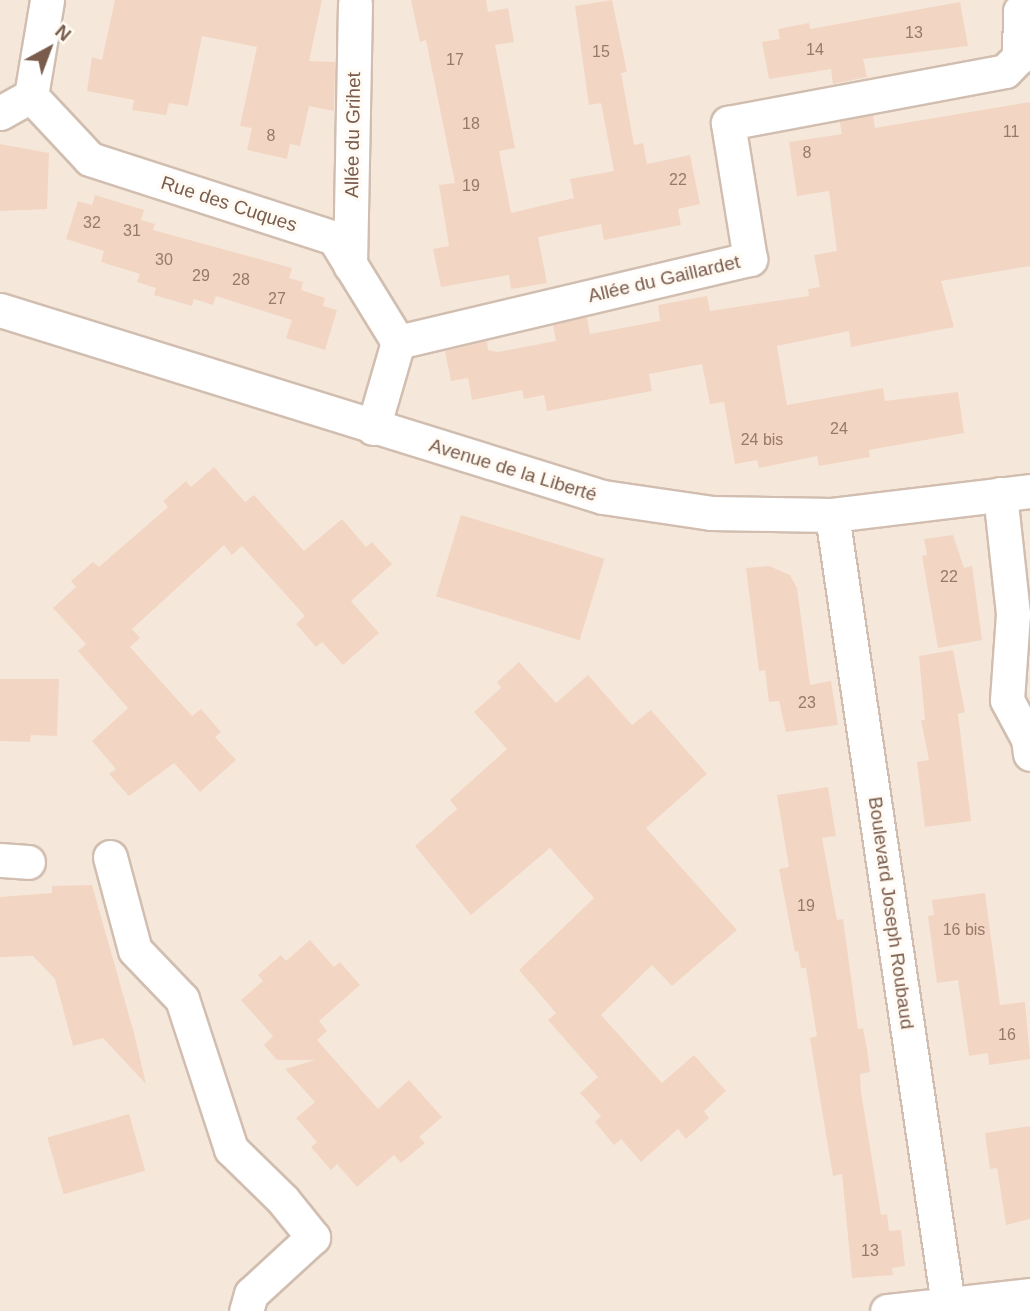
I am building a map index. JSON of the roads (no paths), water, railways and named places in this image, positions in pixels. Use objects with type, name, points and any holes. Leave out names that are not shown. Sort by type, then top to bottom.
[{"type":"street","points":[[0,113],[31,96],[47,0]]},
{"type":"street","name":"Allée du Grihet","points":[[350,265],[355,4]]},
{"type":"street","name":"Allée du Gaillardet","points":[[398,342],[750,259],[728,123],[1005,71],[1019,57],[1020,11]]},
{"type":"street","name":"Rue des Cuques","points":[[31,96],[90,159],[334,238],[398,342]]},
{"type":"street","name":"Avenue de la Liberté","points":[[4,312],[603,497],[711,513],[832,515],[1015,492]]},
{"type":"street","points":[[373,428],[398,342]]},
{"type":"street","points":[[1015,492],[1013,614],[1007,700],[1028,739],[1030,754]]},
{"type":"street","name":"Boulevard Joseph Roubaud","points":[[832,515],[949,1308]]},
{"type":"street","points":[[110,857],[135,950],[182,999],[232,1149],[283,1199],[313,1237],[251,1294],[246,1311]]},
{"type":"street","points":[[887,1311],[949,1308],[1030,1295]]}]
